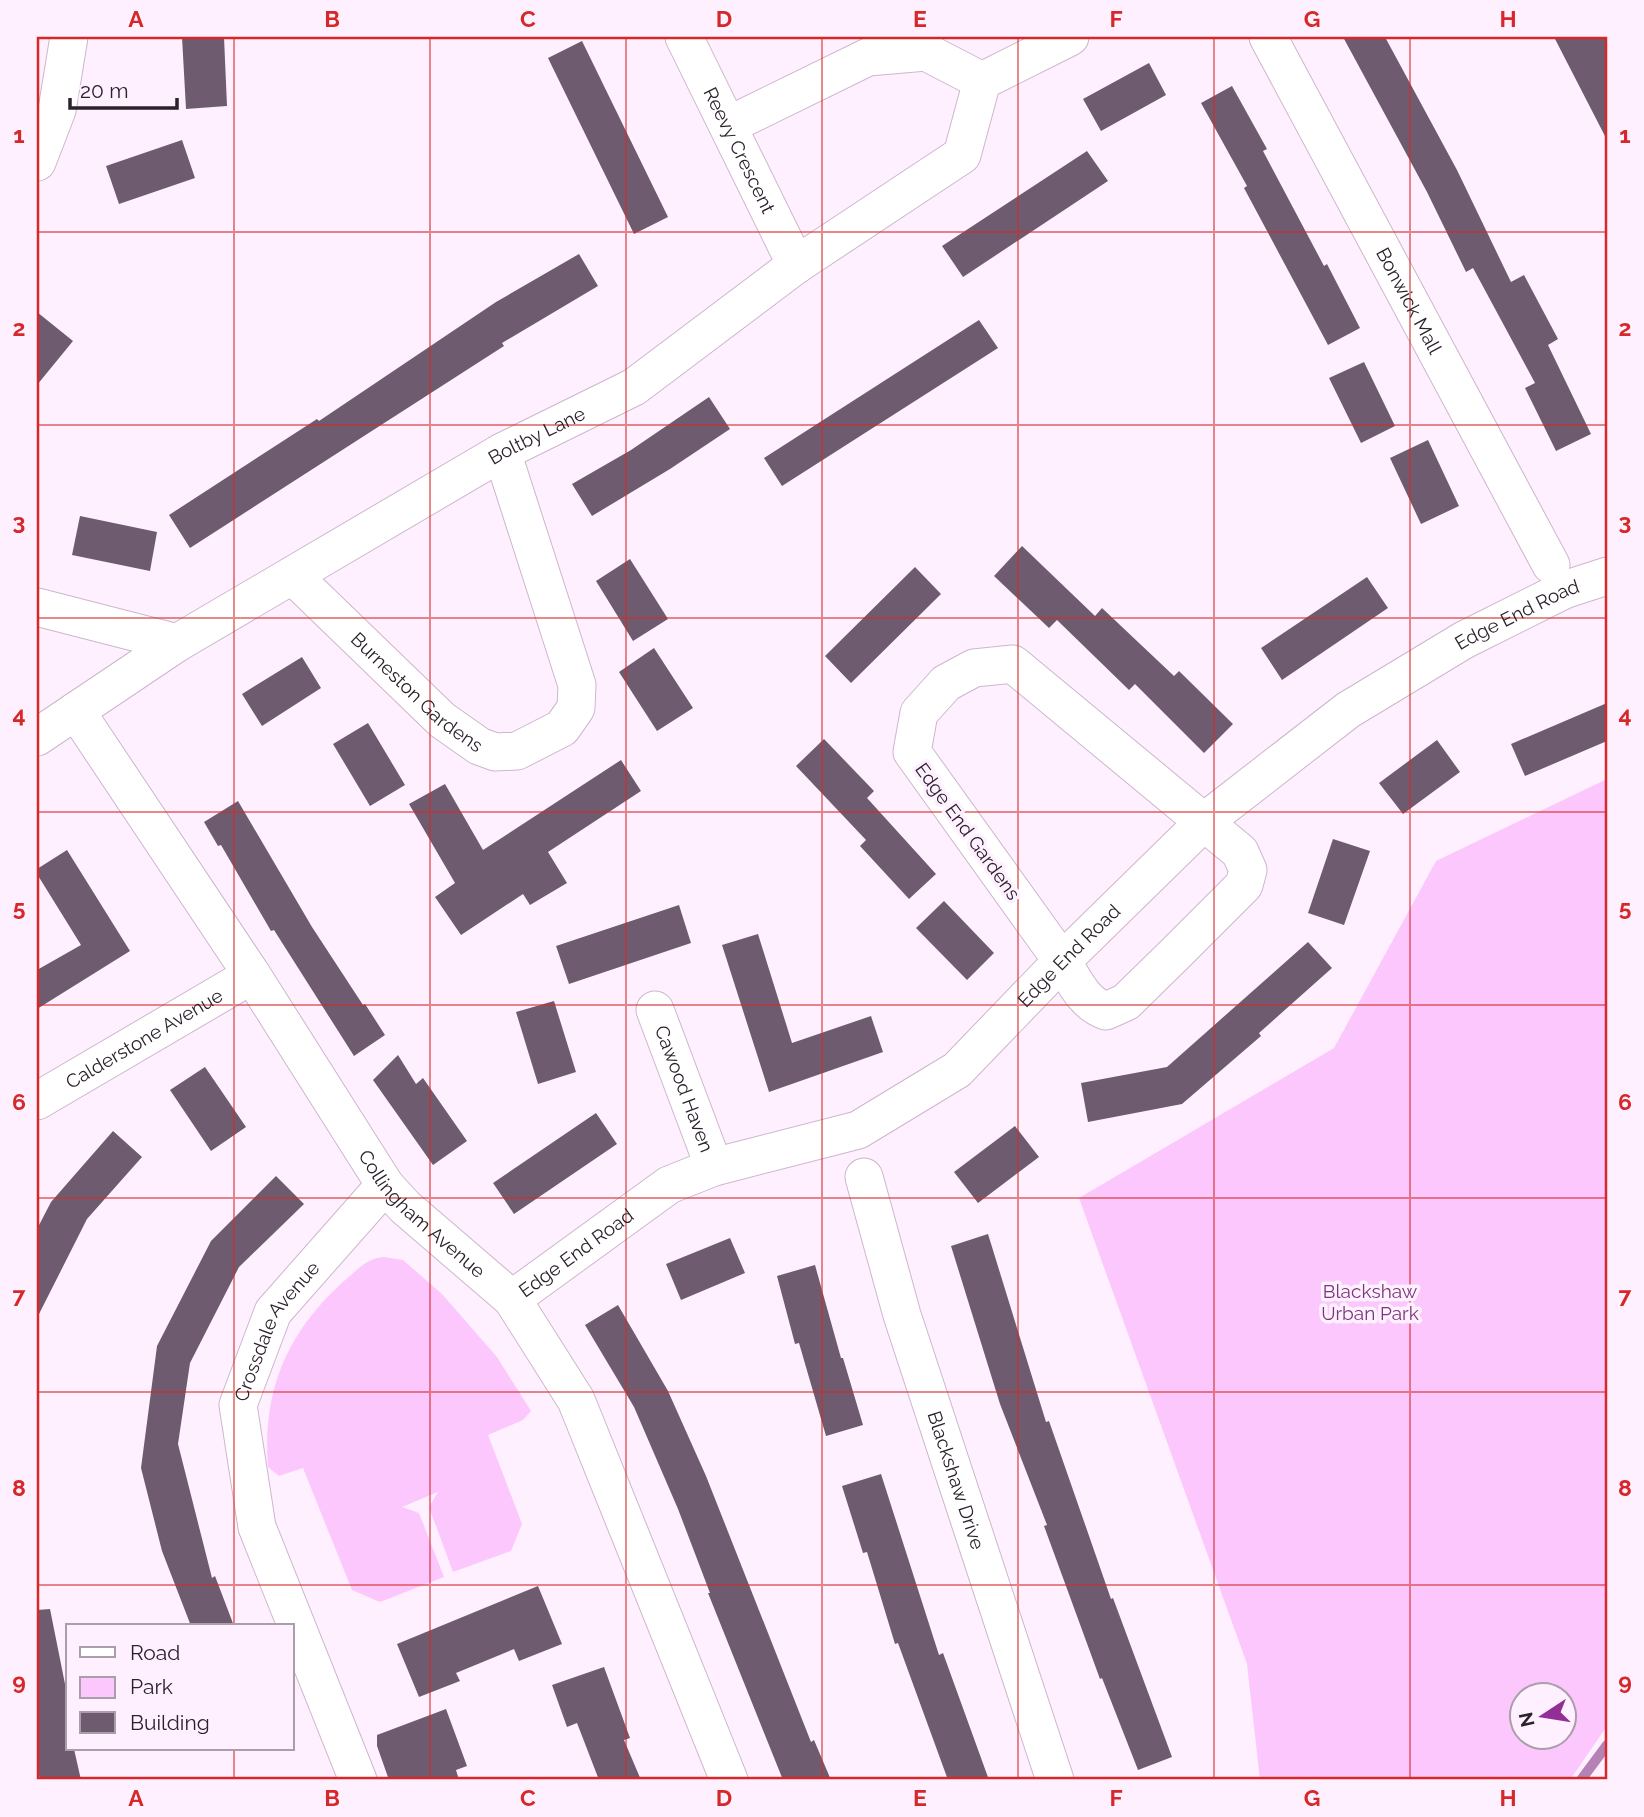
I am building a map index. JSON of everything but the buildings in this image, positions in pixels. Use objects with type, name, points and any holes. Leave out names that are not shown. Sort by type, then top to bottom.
[{"type":"street","points":[[37,162],[57,110],[69,37]]},
{"type":"street","name":"Reevy Crescent","points":[[684,37],[796,265]]},
{"type":"street","points":[[729,125],[868,57],[926,52],[982,81],[1070,37]]},
{"type":"street","name":"Bonwick Mall","points":[[1268,37],[1551,565]]},
{"type":"street","name":"Boltby Lane","points":[[37,737],[177,643],[502,452],[634,387],[796,265],[962,155],[982,81]]},
{"type":"street","name":"Burneston Gardens","points":[[293,576],[442,720],[479,746],[495,752],[517,751],[562,728],[576,708],[577,685],[502,452]]},
{"type":"street","name":"Edge End Road","points":[[512,1299],[669,1185],[714,1167],[858,1130],[957,1070],[1062,961],[1205,821],[1348,710],[1464,640],[1564,590],[1607,576]]},
{"type":"street","points":[[37,607],[177,643]]},
{"type":"street","name":"Edge End Gardens","points":[[1013,664],[1205,821],[1240,852],[1248,870],[1244,886],[1126,1002],[1106,1011],[1094,1007],[912,752],[919,713],[946,683],[974,667],[1013,664]]},
{"type":"street","name":"Collingham Avenue","points":[[76,711],[252,975],[385,1185],[405,1207],[512,1299],[576,1400],[729,1780]]},
{"type":"street","name":"Calderstone Avenue","points":[[37,1101],[252,975]]},
{"type":"street","name":"Cawood Haven","points":[[655,1010],[714,1167]]},
{"type":"street","name":"Blackshaw Drive","points":[[864,1177],[902,1315],[1055,1780]]},
{"type":"street","name":"Crossdale Avenue","points":[[358,1780],[257,1527],[239,1405],[273,1312],[385,1185]]},
{"type":"green space","name":"Blackshaw Urban Park","points":[[1607,779],[1607,1726],[1570,1780],[1260,1780],[1247,1664],[1079,1198],[1334,1048],[1436,861]]},
{"type":"green space","points":[[384,1257],[403,1260],[442,1294],[497,1357],[531,1411],[523,1420],[488,1435],[522,1524],[511,1551],[453,1572],[429,1507],[438,1492],[402,1507],[419,1513],[444,1577],[380,1602],[352,1590],[303,1468],[279,1476],[268,1467],[267,1439],[274,1388],[293,1342],[307,1321],[344,1281],[367,1262]]},
{"type":"waterway","points":[[1581,1780],[1607,1745]]}]
